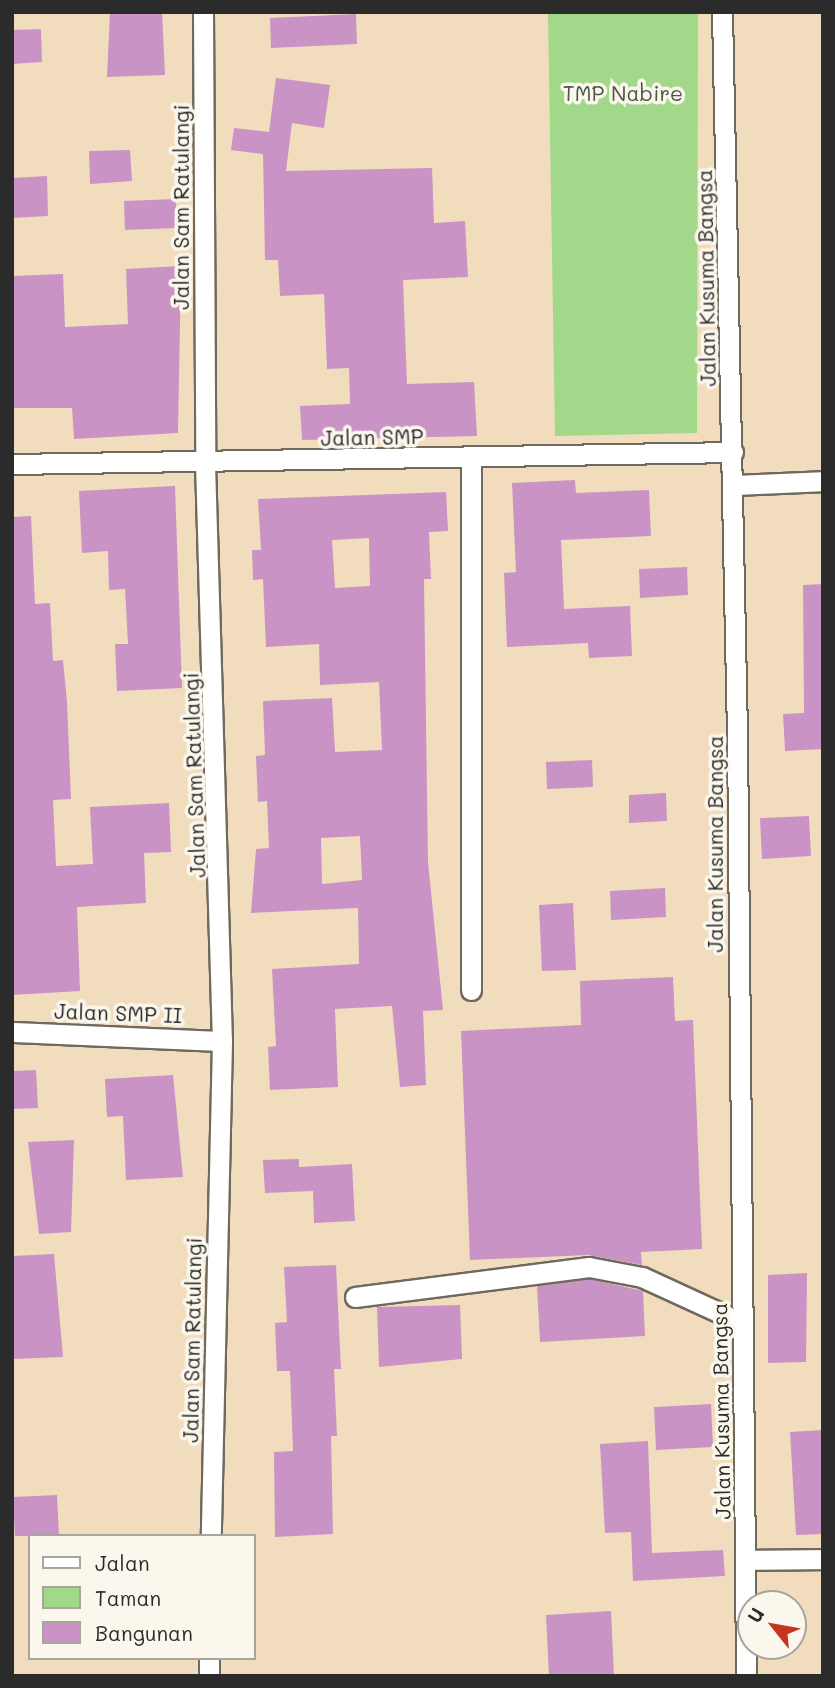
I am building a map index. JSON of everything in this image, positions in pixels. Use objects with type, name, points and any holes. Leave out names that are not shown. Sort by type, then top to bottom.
[{"type":"street","name":"Jalan Sam Ratulangi","points":[[203,12],[205,463],[222,1041],[211,1534]]},
{"type":"street","name":"Jalan Kusuma Bangsa","points":[[722,12],[733,452],[746,1676]]},
{"type":"street","name":"Jalan SMP","points":[[12,464],[205,463],[733,452]]},
{"type":"street","points":[[471,458],[471,990]]},
{"type":"street","points":[[733,485],[823,481]]},
{"type":"street","name":"Jalan SMP II","points":[[12,1032],[222,1041]]},
{"type":"street","points":[[355,1297],[589,1267],[642,1277],[742,1323]]},
{"type":"street","points":[[745,1560],[823,1559]]},
{"type":"green space","name":"TMP Nabire","points":[[548,12],[698,12],[697,433],[555,436]]},
{"type":"building","points":[[110,12],[162,12],[165,75],[107,77]]},
{"type":"building","points":[[356,14],[357,44],[271,48],[270,18]]},
{"type":"building","points":[[41,29],[42,62],[12,64],[12,30]]},
{"type":"building","points":[[276,78],[330,85],[324,128],[292,123],[286,171],[432,168],[434,223],[465,221],[468,277],[403,280],[407,384],[474,382],[477,436],[302,440],[300,406],[350,404],[349,368],[327,369],[324,294],[280,296],[278,260],[265,260],[263,154],[231,150],[234,128],[269,132]]},
{"type":"building","points":[[130,150],[132,181],[90,184],[89,151]]},
{"type":"building","points":[[47,176],[48,216],[12,218],[12,178]]},
{"type":"building","points":[[176,199],[177,228],[125,230],[124,201]]},
{"type":"building","points":[[181,266],[178,433],[74,439],[72,408],[12,408],[12,276],[63,274],[65,327],[128,324],[126,269]]},
{"type":"building","points":[[575,480],[576,493],[649,490],[651,536],[561,540],[564,609],[630,606],[632,656],[589,658],[588,643],[507,647],[504,573],[516,572],[512,483]]},
{"type":"building","points":[[175,486],[182,688],[117,691],[115,644],[128,644],[125,589],[109,590],[108,551],[82,553],[79,491]]},
{"type":"building","points":[[446,492],[448,531],[429,532],[431,579],[424,579],[428,862],[443,1010],[423,1011],[426,1085],[400,1087],[392,1006],[335,1009],[338,1087],[270,1090],[268,1047],[276,1046],[272,969],[359,964],[358,908],[251,913],[256,849],[269,848],[267,801],[258,802],[256,756],[265,755],[263,701],[332,698],[335,752],[382,750],[379,682],[320,685],[319,644],[266,647],[263,579],[253,580],[252,550],[261,550],[258,499]],"holes":[[[369,538],[370,586],[335,588],[332,540]],[[360,836],[362,880],[322,884],[321,838]]]},
{"type":"building","points":[[31,516],[35,604],[50,603],[53,661],[63,660],[67,702],[71,799],[53,800],[56,866],[93,864],[90,807],[169,803],[171,852],[144,853],[146,903],[77,907],[80,991],[12,995],[12,517]]},
{"type":"building","points":[[687,567],[688,595],[640,598],[639,569]]},
{"type":"building","points":[[823,584],[823,749],[785,751],[783,714],[804,713],[803,585]]},
{"type":"building","points":[[592,760],[593,787],[547,789],[546,762]]},
{"type":"building","points":[[666,793],[667,821],[629,823],[629,795]]},
{"type":"building","points":[[809,816],[811,856],[762,859],[760,818]]},
{"type":"building","points":[[665,888],[666,917],[611,920],[610,891]]},
{"type":"building","points":[[573,903],[576,970],[542,971],[539,905]]},
{"type":"building","points":[[673,977],[675,1021],[693,1020],[702,1249],[641,1252],[642,1265],[588,1255],[470,1260],[461,1031],[581,1025],[580,981]]},
{"type":"building","points":[[36,1070],[38,1108],[12,1109],[12,1071]]},
{"type":"building","points":[[173,1075],[183,1177],[126,1180],[123,1116],[107,1117],[105,1079]]},
{"type":"building","points":[[74,1140],[71,1232],[39,1234],[28,1142]]},
{"type":"building","points":[[299,1159],[299,1167],[352,1164],[355,1221],[314,1223],[313,1191],[265,1193],[263,1160]]},
{"type":"building","points":[[54,1254],[63,1357],[12,1359],[12,1256]]},
{"type":"building","points":[[336,1265],[341,1369],[334,1369],[337,1436],[331,1436],[333,1534],[275,1537],[274,1452],[293,1451],[290,1371],[277,1371],[275,1323],[287,1322],[284,1267]]},
{"type":"building","points":[[807,1273],[806,1362],[768,1363],[768,1275]]},
{"type":"building","points":[[589,1279],[643,1291],[645,1336],[540,1342],[537,1286]]},
{"type":"building","points":[[460,1305],[462,1359],[379,1367],[377,1307]]},
{"type":"building","points":[[711,1404],[713,1447],[656,1450],[654,1407]]},
{"type":"building","points":[[823,1430],[823,1534],[796,1535],[790,1432]]},
{"type":"building","points":[[648,1441],[652,1553],[723,1550],[725,1576],[633,1581],[631,1532],[605,1533],[600,1444]]},
{"type":"building","points":[[57,1495],[59,1534],[15,1536],[13,1497]]},
{"type":"building","points":[[611,1611],[614,1676],[549,1676],[546,1615]]}]
